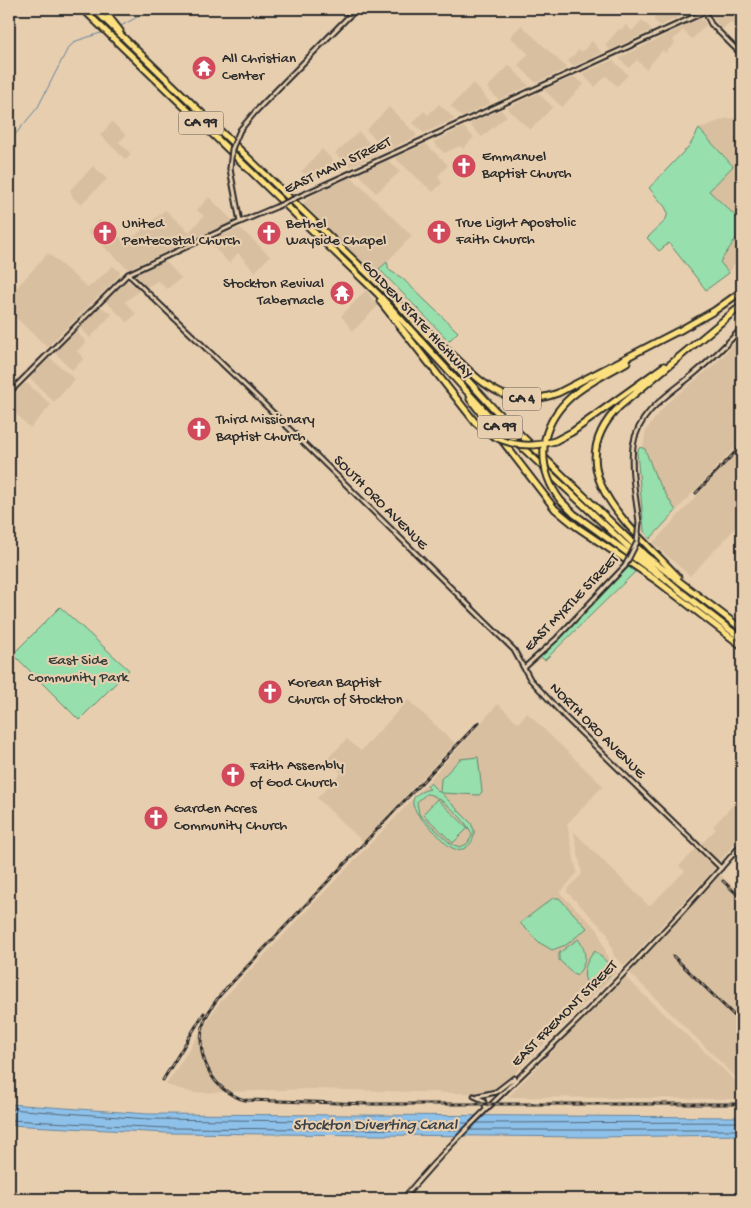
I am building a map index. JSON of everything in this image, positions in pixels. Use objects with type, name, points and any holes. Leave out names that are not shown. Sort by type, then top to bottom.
[{"type":"highway","name":"GOLDEN STATE HIGHWAY","points":[[84,9],[345,262],[492,419],[625,544],[742,639]]},
{"type":"highway","name":"GOLDEN STATE HIGHWAY","points":[[94,9],[113,24],[123,36],[390,295],[494,409],[646,556],[742,629]]},
{"type":"highway","points":[[102,9],[113,24]]},
{"type":"highway","points":[[345,262],[390,312],[475,422],[487,433],[508,443],[527,446],[555,441],[577,429],[704,338]]},
{"type":"highway","name":"CA 4","points":[[390,295],[482,383],[499,393],[519,399],[541,398],[558,393],[678,331],[714,311],[742,291]]},
{"type":"highway","points":[[687,587],[613,508],[599,484],[595,458],[600,436],[614,411],[742,305]]},
{"type":"highway","points":[[668,580],[652,572],[574,514],[561,501],[552,488],[546,472],[544,456],[545,440],[556,412],[570,396],[678,331]]},
{"type":"highway","points":[[467,392],[473,403],[555,509],[577,527],[657,581],[742,646]]},
{"type":"street","points":[[343,9],[350,15]]},
{"type":"street","points":[[240,222],[230,169],[232,149],[240,130],[256,110],[356,9]]},
{"type":"street","name":"EAST MAIN STREET","points":[[9,393],[128,274],[711,9]]},
{"type":"street","points":[[704,12],[711,24],[742,56]]},
{"type":"street","name":"SOUTH ORO AVENUE","points":[[128,274],[465,603]]},
{"type":"street","name":"EAST MYRTLE STREET","points":[[524,668],[557,638],[624,566],[637,542],[639,522],[632,458],[633,445],[639,427],[656,405],[707,362],[742,328]]},
{"type":"street","name":"NORTH ORO AVENUE","points":[[465,603],[514,650],[530,679],[566,718],[721,868]]},
{"type":"street","name":"EAST FREMONT STREET","points":[[403,1199],[484,1111],[583,1014],[742,844]]},
{"type":"street","points":[[484,1111],[484,1102],[476,1096],[496,1092],[525,1070]]},
{"type":"shaded area","points":[[663,9],[697,9],[660,26],[653,19]]},
{"type":"shaded area","points":[[726,9],[742,9],[742,33],[730,22],[722,30],[713,18],[713,14]]},
{"type":"shaded area","points":[[701,18],[707,24],[692,39],[683,30],[673,40],[675,43],[665,53],[663,50],[646,69],[637,60],[629,68],[619,58]]},
{"type":"shaded area","points":[[642,20],[651,29],[650,31],[610,50],[605,45],[619,29],[621,30],[626,25],[632,31]]},
{"type":"shaded area","points":[[521,25],[566,69],[536,83],[518,65],[529,54],[510,37]]},
{"type":"shaded area","points":[[592,41],[602,53],[573,66],[568,61],[579,50],[582,52]]},
{"type":"shaded area","points":[[613,60],[628,75],[617,86],[606,76],[595,87],[583,75],[583,73]]},
{"type":"shaded area","points":[[509,65],[529,86],[499,100],[487,88]]},
{"type":"shaded area","points":[[574,77],[584,84],[562,107],[544,90]]},
{"type":"shaded area","points":[[473,83],[491,103],[462,117],[451,106]]},
{"type":"shaded area","points":[[538,93],[553,107],[530,130],[508,109]]},
{"type":"shaded area","points":[[439,104],[454,118],[453,120],[424,133],[413,123],[424,111],[428,115]]},
{"type":"shaded area","points":[[389,107],[416,134],[416,137],[387,150],[366,130]]},
{"type":"shaded area","points":[[501,110],[507,116],[482,137],[471,126],[471,123]]},
{"type":"shaded area","points":[[734,118],[742,121],[742,222],[709,191],[733,165],[699,129],[724,119]]},
{"type":"shaded area","points":[[112,122],[126,135],[119,142],[131,154],[126,160],[100,135]]},
{"type":"shaded area","points":[[463,127],[474,137],[463,149],[460,146],[444,153],[433,142]]},
{"type":"shaded area","points":[[359,132],[379,154],[349,167],[335,153]]},
{"type":"shaded area","points":[[426,144],[448,165],[438,176],[442,183],[433,192],[396,159],[396,157]]},
{"type":"shaded area","points":[[322,149],[342,170],[314,177],[301,172]]},
{"type":"shaded area","points":[[388,160],[400,172],[376,193],[359,174]]},
{"type":"shaded area","points":[[93,166],[107,179],[81,204],[73,198],[70,190]]},
{"type":"shaded area","points":[[351,177],[412,236],[374,275],[303,203],[315,194]]},
{"type":"shaded area","points":[[209,197],[232,220],[231,223],[128,269],[88,232],[100,220],[127,243],[165,210],[189,232],[204,216],[197,210]]},
{"type":"shaded area","points":[[240,228],[270,256],[255,272],[238,253],[229,263],[210,243],[211,240]]},
{"type":"shaded area","points":[[742,230],[742,252],[729,273],[720,262]]},
{"type":"shaded area","points":[[48,253],[88,288],[113,266],[120,272],[119,276],[47,347],[9,311],[9,304],[10,295]]},
{"type":"shaded area","points":[[166,262],[181,278],[167,289],[158,281],[145,288],[136,278],[136,274]]},
{"type":"shaded area","points":[[126,280],[140,290],[125,302],[136,314],[127,322],[105,301]]},
{"type":"shaded area","points":[[366,290],[378,306],[353,331],[341,316]]},
{"type":"shaded area","points":[[101,307],[112,314],[90,338],[79,326]]},
{"type":"shaded area","points":[[73,333],[78,333],[86,342],[77,351],[84,359],[72,370],[54,352]]},
{"type":"shaded area","points":[[742,336],[742,440],[676,511],[656,478],[647,452],[643,447],[646,430],[667,403],[713,366]]},
{"type":"shaded area","points":[[50,358],[75,379],[54,402],[30,378]]},
{"type":"shaded area","points":[[24,384],[28,384],[51,405],[30,428],[9,407],[9,400]]},
{"type":"shaded area","points":[[742,447],[742,521],[690,576],[653,543]]},
{"type":"shaded area","points":[[408,700],[455,743],[363,842],[317,798],[341,773],[327,759],[347,739],[361,751]]},
{"type":"shaded area","points":[[498,704],[518,723],[527,713],[603,786],[567,824],[577,873],[560,893],[598,930],[607,956],[616,968],[616,973],[494,1094],[310,1089],[195,1093],[166,1085],[220,1002],[405,807]]},
{"type":"shaded area","points":[[739,799],[742,802],[742,834],[722,859],[718,860],[715,868],[626,964],[622,964],[614,956],[607,933],[567,892],[567,889],[582,874],[574,832],[649,906],[685,871],[679,866],[716,829],[713,826]]},
{"type":"shaded area","points":[[719,874],[742,894],[742,1083],[630,973]]},
{"type":"shaded area","points":[[625,977],[742,1087],[742,1099],[508,1097]]},
{"type":"green space","points":[[699,129],[733,166],[709,191],[742,222],[742,230],[720,262],[729,273],[706,290],[669,243],[659,251],[647,238],[665,221],[668,213],[649,188],[690,145]]},
{"type":"green space","points":[[387,262],[389,270],[402,278],[458,332],[449,341],[379,269]]},
{"type":"green space","points":[[640,447],[645,449],[656,478],[676,511],[650,539],[644,531],[637,452]]},
{"type":"green space","points":[[629,567],[635,572],[545,660],[540,657]]},
{"type":"green space","name":"East Side Community Park","points":[[60,607],[129,670],[79,720],[13,654]]},
{"type":"green space","points":[[478,757],[482,792],[479,795],[441,793],[471,823],[474,830],[472,841],[467,847],[455,849],[444,842],[418,815],[413,803],[414,797],[430,789],[427,786],[430,783],[440,793],[441,779],[460,759]],"holes":[[[426,794],[446,804],[466,824],[472,836],[467,844],[460,847],[451,844],[419,814],[417,802]]]},
{"type":"green space","points":[[437,799],[468,828],[453,843],[423,814]]},
{"type":"green space","points":[[553,898],[559,898],[587,928],[566,945],[552,950],[540,943],[520,923]]},
{"type":"green space","points":[[578,939],[585,953],[585,958],[576,976],[559,960],[559,953]]},
{"type":"green space","points":[[595,951],[612,967],[613,971],[593,992],[586,981],[585,971],[588,960]]},
{"type":"water","name":"Stockton Diverting Canal","points":[[9,1104],[148,1114],[742,1117],[742,1135],[592,1137],[167,1133],[9,1125]]},
{"type":"waterway","points":[[119,27],[152,9]]},
{"type":"waterway","points":[[9,142],[38,107],[68,48],[76,41],[104,32]]},
{"type":"railway","points":[[696,493],[742,445]]},
{"type":"railway","points":[[224,991],[479,722]]},
{"type":"railway","points":[[723,881],[742,899]]},
{"type":"railway","points":[[673,956],[742,1023]]},
{"type":"railway","points":[[228,986],[214,1003],[206,1017],[202,1034],[202,1047],[208,1070],[215,1080],[223,1089],[245,1100],[369,1104],[742,1104]]},
{"type":"railway","points":[[163,1080],[204,1013]]},
{"type":"place","name":"All Christian Center","points":[[204,68]]},
{"type":"place","name":"Emmanuel Baptist Church","points":[[464,166]]},
{"type":"place","name":"True Light Apostolic Faith Church","points":[[439,232]]},
{"type":"place","name":"United Pentecostal Church","points":[[105,233]]},
{"type":"place","name":"Bethel Wayside Chapel","points":[[269,233]]},
{"type":"place","name":"Stockton Revival Tabernacle","points":[[342,293]]},
{"type":"place","name":"Third Missionary Baptist Church","points":[[199,429]]},
{"type":"place","name":"Korean Baptist Church of Stockton","points":[[270,692]]},
{"type":"place","name":"Faith Assembly of God Church","points":[[233,775]]},
{"type":"place","name":"Garden Acres Community Church","points":[[156,818]]}]
